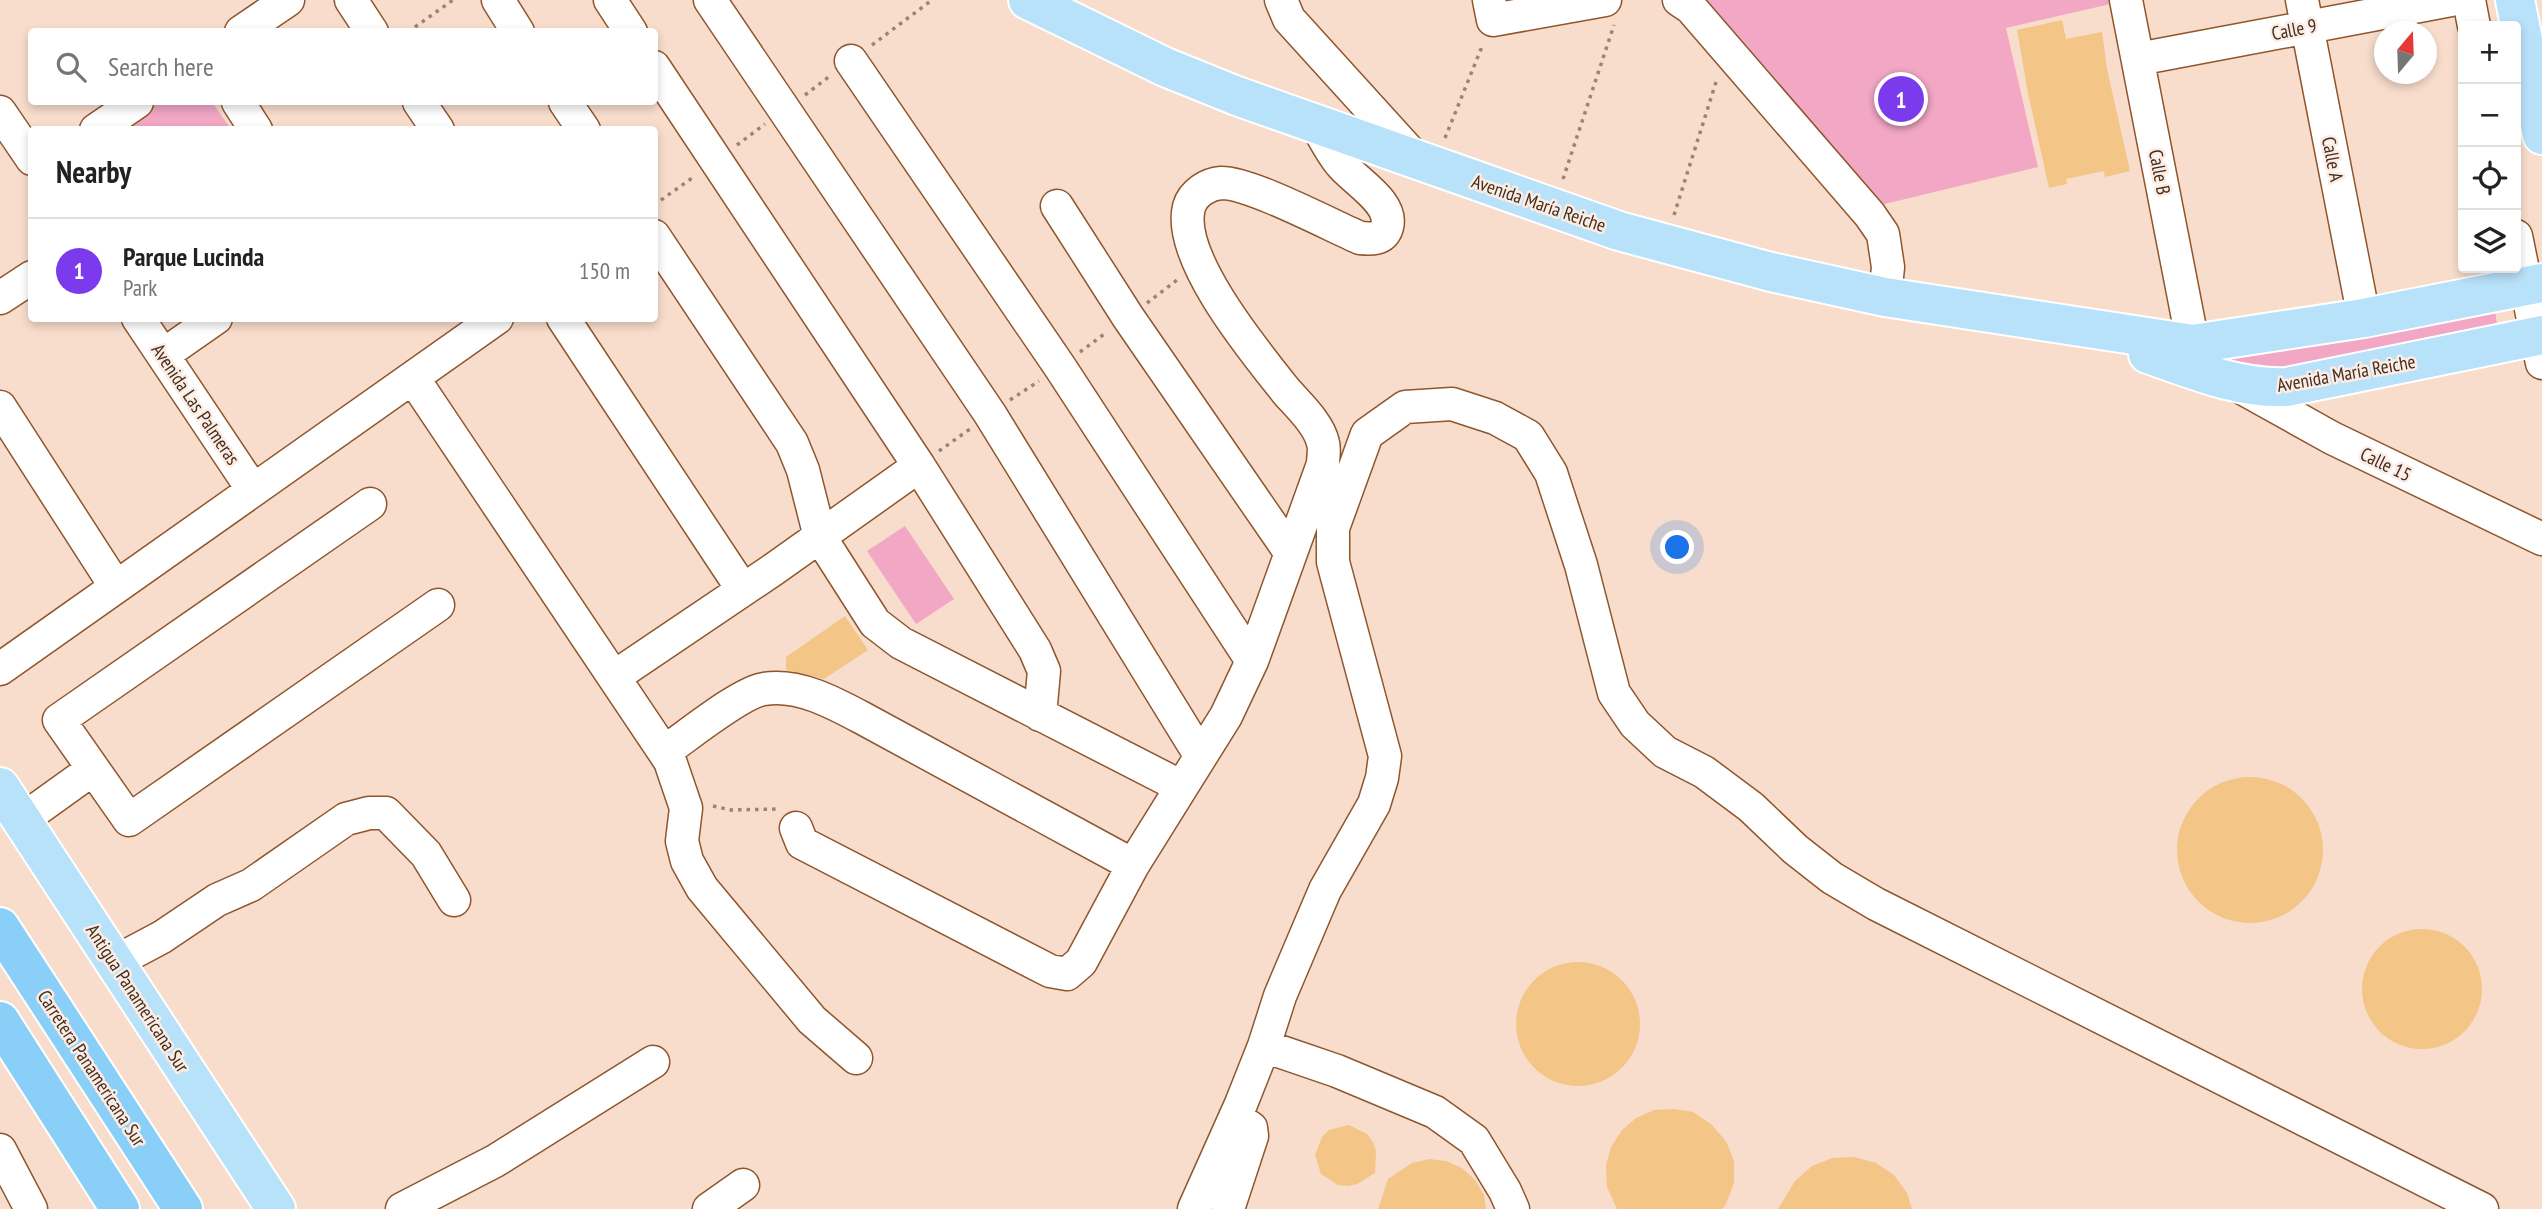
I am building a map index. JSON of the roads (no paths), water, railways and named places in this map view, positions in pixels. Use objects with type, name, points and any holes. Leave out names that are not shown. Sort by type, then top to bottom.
[{"type":"highway","name":"Carretera Panamericana Sur","points":[[0,928],[183,1209]]},
{"type":"highway","points":[[3,1033],[120,1209]]},
{"type":"main road","name":"Avenida María Reiche","points":[[1028,0],[1165,67],[1317,126],[1413,156],[1630,234],[1771,272],[1885,297],[2193,344],[2364,318],[2534,285]]},
{"type":"main road","points":[[2515,0],[2542,135]]},
{"type":"main road","name":"Avenida María Reiche","points":[[2074,327],[2234,384],[2287,387],[2540,345]]},
{"type":"main road","name":"Antigua Panamericana Sur","points":[[0,787],[276,1209]]},
{"type":"street","points":[[247,28],[288,0]]},
{"type":"street","points":[[351,0],[369,28]]},
{"type":"street","points":[[498,0],[516,28]]},
{"type":"street","points":[[610,0],[628,28]]},
{"type":"street","points":[[710,0],[990,414],[1200,755]]},
{"type":"street","points":[[1281,0],[1289,19],[1413,156]]},
{"type":"street","points":[[1679,0],[1691,8],[1870,215],[1883,234],[1888,267],[1885,297]]},
{"type":"street","name":"Calle B","points":[[2126,0],[2193,344]]},
{"type":"street","name":"Calle 9","points":[[2138,58],[2305,13],[2451,0]]},
{"type":"street","points":[[2469,0],[2473,21]]},
{"type":"street","points":[[1491,10],[1612,6]]},
{"type":"street","name":"Calle A","points":[[2305,13],[2364,318]]},
{"type":"street","points":[[850,61],[1060,367],[1252,661]]},
{"type":"street","points":[[658,73],[919,466],[1035,650],[1044,671],[1040,715]]},
{"type":"street","points":[[102,126],[133,105]]},
{"type":"street","points":[[240,105],[253,126]]},
{"type":"street","points":[[421,105],[435,126]]},
{"type":"street","points":[[567,105],[581,126]]},
{"type":"street","points":[[0,112],[28,153]]},
{"type":"street","points":[[788,819],[802,843],[1050,971],[1067,974],[1081,962],[1133,865],[1226,716],[1252,661],[1323,464],[1323,443],[1315,426],[1246,341],[1198,264],[1186,222],[1190,203],[1201,189],[1222,183],[1249,188],[1360,238],[1375,239],[1385,232],[1389,220],[1385,207],[1341,164],[1317,126]]},
{"type":"street","points":[[1057,206],[1128,317],[1290,552]]},
{"type":"street","points":[[658,242],[792,443],[803,471],[820,537],[875,623],[901,643],[1180,786]]},
{"type":"street","points":[[2521,250],[2534,285],[2540,345]]},
{"type":"street","points":[[0,298],[28,280]]},
{"type":"street","name":"Avenida Las Palmeras","points":[[141,322],[253,490]]},
{"type":"street","points":[[163,355],[210,322]]},
{"type":"street","points":[[0,668],[491,322]]},
{"type":"street","points":[[566,322],[743,590]]},
{"type":"street","points":[[413,378],[670,761],[686,808],[682,841],[687,861],[702,888],[812,1020],[856,1058]]},
{"type":"street","name":"Calle 15","points":[[2234,384],[2332,438],[2542,539]]},
{"type":"street","points":[[1194,1209],[1235,1116],[1264,1045],[1280,996],[1325,890],[1374,804],[1382,778],[1385,756],[1333,562],[1333,528],[1367,434],[1405,407],[1452,404],[1495,418],[1528,436],[1551,473],[1581,565],[1614,693],[1635,724],[1665,752],[1704,772],[1751,807],[1795,849],[1832,878],[1876,904],[2482,1209]]},
{"type":"street","points":[[0,407],[116,587]]},
{"type":"street","points":[[614,677],[919,466]]},
{"type":"street","points":[[370,504],[59,720],[129,820],[438,605]]},
{"type":"street","points":[[664,752],[747,694],[764,688],[783,688],[808,694],[831,702],[866,720],[1133,865]]},
{"type":"street","points":[[22,820],[93,769]]},
{"type":"street","points":[[115,962],[162,937],[217,900],[251,885],[346,819],[369,813],[386,813],[408,835],[426,854],[454,900]]},
{"type":"street","points":[[1264,1045],[1336,1070],[1435,1112],[1474,1140],[1513,1209]]},
{"type":"street","points":[[401,1209],[495,1161],[653,1062]]},
{"type":"street","points":[[1228,1209],[1252,1136],[1251,1128],[1235,1116]]},
{"type":"street","points":[[0,1150],[31,1209]]},
{"type":"street","points":[[709,1209],[743,1185]]},
{"type":"place","name":"Parque Lucinda","points":[[1901,99]]}]
